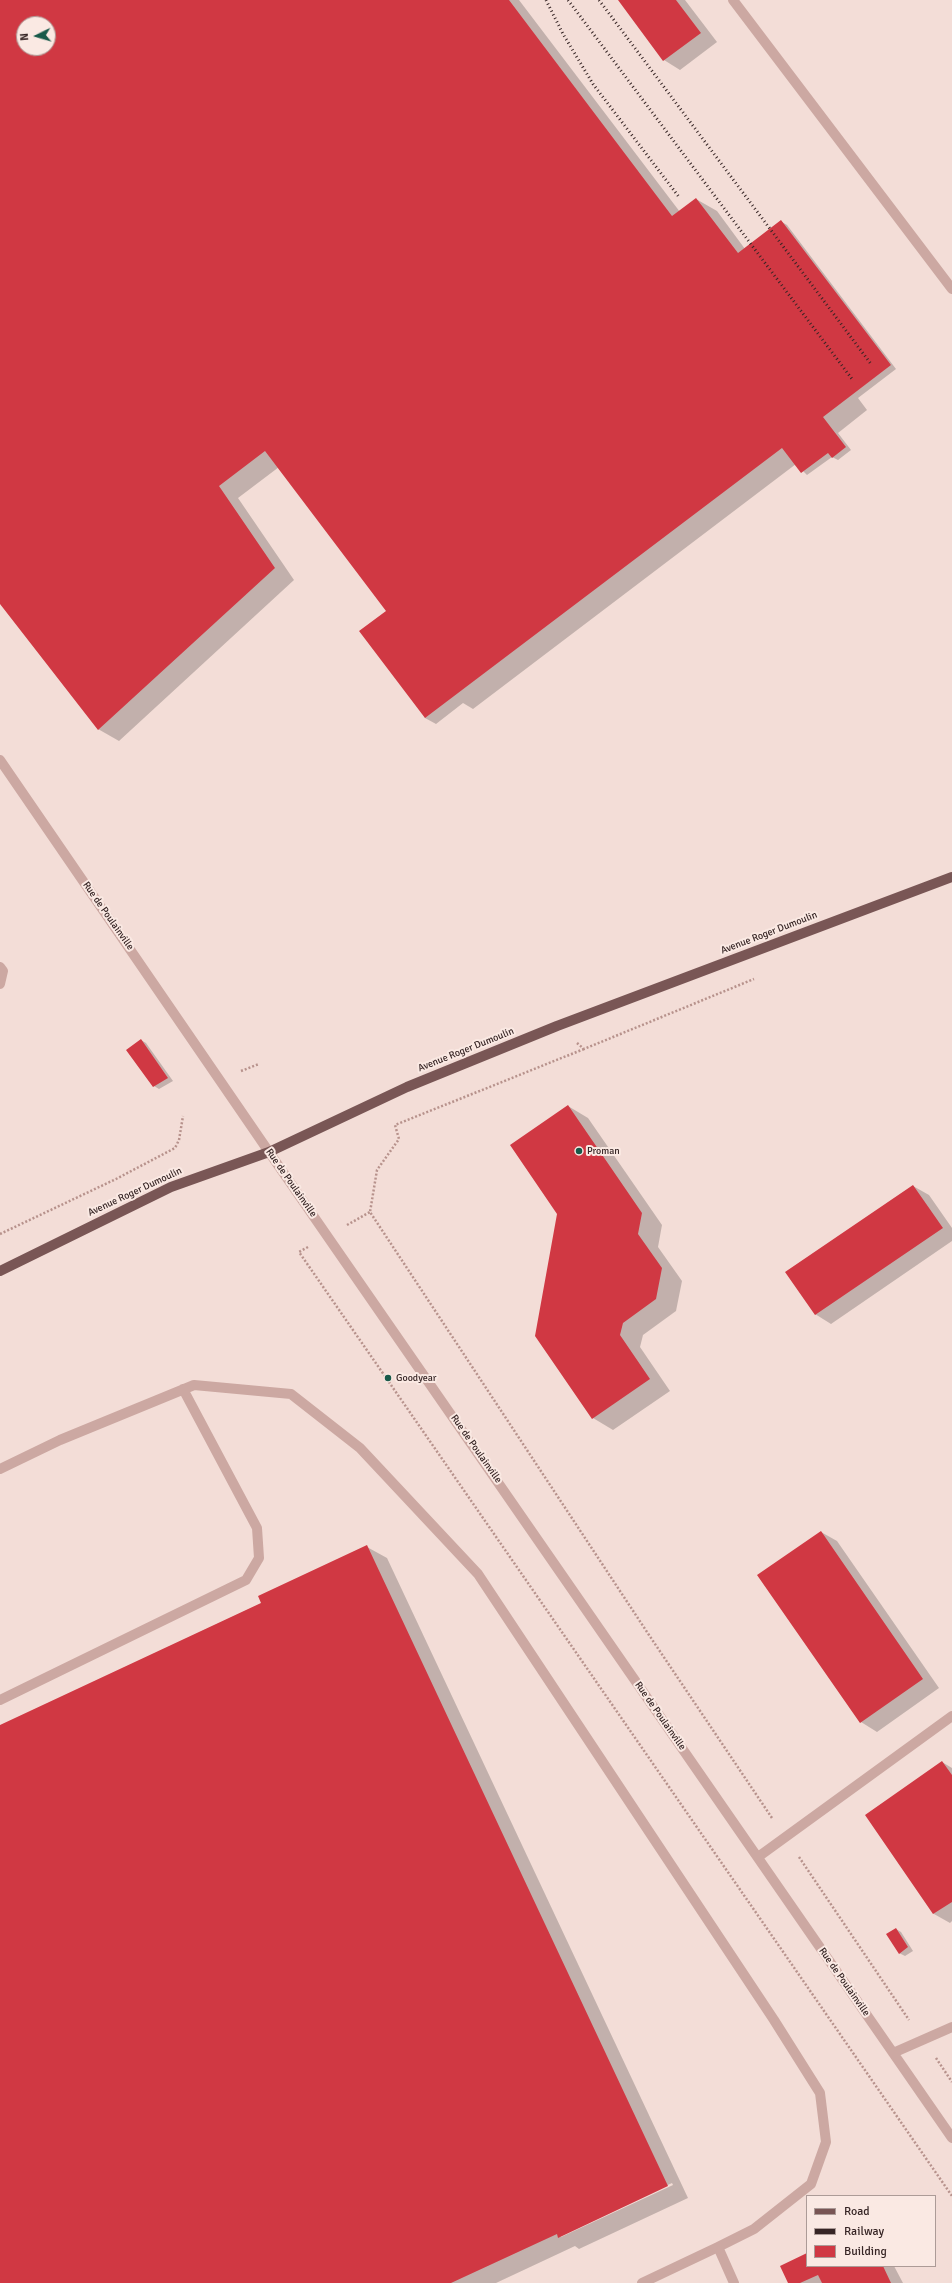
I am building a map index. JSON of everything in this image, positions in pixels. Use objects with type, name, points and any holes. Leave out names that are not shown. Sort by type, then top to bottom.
[{"type":"main road","name":"Avenue Roger Dumoulin","points":[[0,1271],[171,1187],[269,1152],[407,1087],[557,1026],[952,877]]},
{"type":"street","points":[[733,0],[952,289]]},
{"type":"street","name":"Rue de Poulainville","points":[[0,760],[269,1152],[952,2138]]},
{"type":"street","points":[[0,967],[3,971],[0,984]]},
{"type":"street","points":[[0,1468],[60,1440],[194,1385],[290,1394],[360,1448],[478,1574],[774,2020],[820,2093],[826,2142],[811,2184],[754,2229],[642,2283]]},
{"type":"street","points":[[0,1700],[246,1580],[259,1558],[257,1528],[183,1389]]},
{"type":"street","points":[[758,1857],[952,1716]]},
{"type":"street","points":[[893,2053],[952,2027]]},
{"type":"street","points":[[718,2247],[734,2283]]},
{"type":"path","points":[[759,977],[395,1125],[399,1139],[377,1170],[370,1212],[644,1628],[952,2082]]},
{"type":"path","points":[[557,1026],[584,1049]]},
{"type":"path","points":[[0,1234],[116,1179],[175,1148],[179,1140],[183,1116]]},
{"type":"path","points":[[299,1252],[952,2196]]},
{"type":"building","points":[[0,0],[509,0],[672,216],[696,198],[738,253],[781,220],[891,365],[823,417],[846,447],[832,458],[828,453],[801,473],[782,448],[425,718],[359,631],[386,611],[265,451],[219,486],[275,568],[98,730],[0,604]]},
{"type":"building","points":[[618,0],[676,0],[701,33],[663,61]]},
{"type":"building","points":[[141,1039],[168,1078],[153,1087],[126,1050]]},
{"type":"building","points":[[568,1105],[642,1213],[638,1234],[662,1268],[656,1299],[623,1323],[620,1335],[650,1379],[592,1419],[535,1336],[557,1214],[510,1145]]},
{"type":"building","points":[[913,1185],[943,1228],[815,1315],[785,1272]]},
{"type":"building","points":[[821,1531],[923,1679],[860,1723],[757,1575]]},
{"type":"building","points":[[367,1545],[668,2186],[558,2238],[557,2234],[451,2283],[0,2283],[0,1725],[261,1603],[258,1596]]},
{"type":"building","points":[[942,1761],[952,1775],[952,1902],[933,1914],[865,1815]]},
{"type":"building","points":[[896,1928],[908,1947],[899,1954],[886,1934]]},
{"type":"building","points":[[806,2253],[806,2267],[883,2267],[891,2283],[822,2283],[818,2275],[800,2283],[788,2283],[780,2266]]},
{"type":"railway","points":[[546,0],[563,34],[593,84],[679,197]]},
{"type":"railway","points":[[568,0],[852,379]]},
{"type":"railway","points":[[599,0],[871,364]]},
{"type":"place","name":"Proman","points":[[579,1151]]},
{"type":"place","name":"Goodyear","points":[[388,1378]]}]
